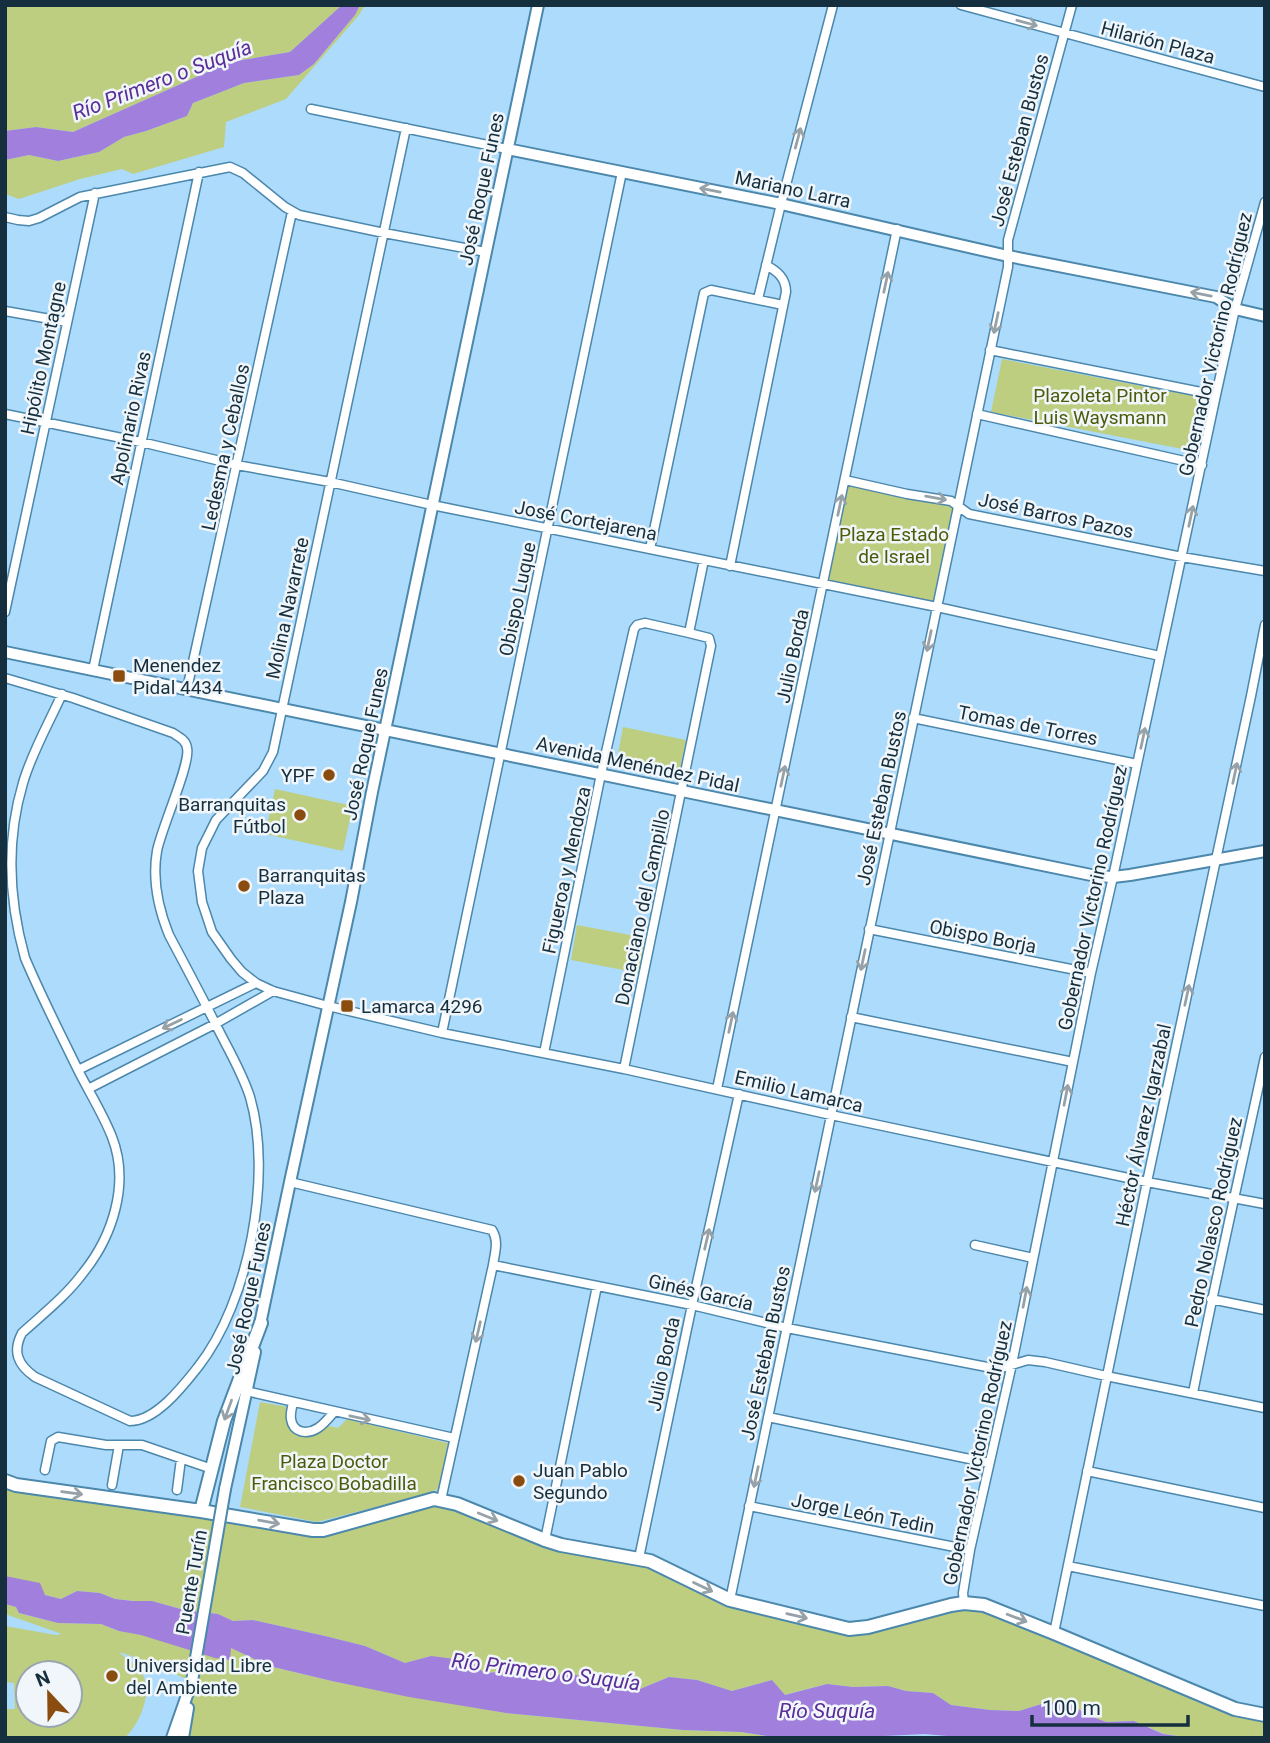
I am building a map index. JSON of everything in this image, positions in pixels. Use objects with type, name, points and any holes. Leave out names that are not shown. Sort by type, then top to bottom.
[{"type":"main road","name":"José Roque Funes","points":[[225,1489],[351,902],[538,5]]},
{"type":"main road","name":"Mariano Larra","points":[[507,149],[781,204],[1008,256],[1216,297],[1235,309],[1265,316]]},
{"type":"main road","name":"Avenida Menéndez Pidal","points":[[5,652],[1083,873],[1113,877],[1265,851]]},
{"type":"main road","points":[[201,1511],[224,1421],[261,1323]]},
{"type":"main road","points":[[5,1481],[16,1485],[323,1530],[434,1499],[441,1500],[561,1545],[650,1561],[730,1600],[849,1629],[964,1603],[984,1605],[1235,1709],[1265,1715]]},
{"type":"main road","name":"Puente Turín","points":[[183,1738],[225,1489]]},
{"type":"main road","name":"Puente Turín","points":[[172,1738],[191,1681]]},
{"type":"street","points":[[758,299],[833,5]]},
{"type":"street","name":"Hilarión Plaza","points":[[961,5],[1265,88]]},
{"type":"street","name":"José Esteban Bustos","points":[[730,1600],[1008,267],[1008,240],[1072,5]]},
{"type":"street","name":"Mariano Larra","points":[[311,109],[507,149]]},
{"type":"street","name":"Molina Navarrete","points":[[328,1006],[273,990],[256,983],[242,972],[212,932],[202,902],[198,871],[202,848],[216,820],[256,779],[273,752],[406,128]]},
{"type":"street","points":[[5,217],[29,221],[80,197],[230,167],[299,215],[486,253]]},
{"type":"street","name":"Apolinario Rivas","points":[[93,670],[199,172]]},
{"type":"street","name":"Obispo Luque","points":[[442,1033],[622,172]]},
{"type":"street","name":"Hipólito Montagne","points":[[5,612],[95,193]]},
{"type":"street","name":"Gobernador Victorino Rodríguez","points":[[964,1603],[963,1593],[970,1550],[1012,1364],[1091,973],[1235,309],[1265,202]]},
{"type":"street","name":"Ledesma y Ceballos","points":[[187,689],[292,212]]},
{"type":"street","name":"Julio Borda","points":[[717,1089],[897,229]]},
{"type":"street","points":[[730,566],[786,292],[785,281],[766,265]]},
{"type":"street","points":[[650,548],[704,293],[710,290],[783,305]]},
{"type":"street","points":[[5,311],[67,322]]},
{"type":"street","points":[[990,350],[1216,395]]},
{"type":"street","name":"José Cortejarena","points":[[5,414],[237,465],[937,607],[1160,656]]},
{"type":"street","points":[[977,414],[1202,465]]},
{"type":"street","name":"José Barros Pazos","points":[[845,480],[951,501],[969,514],[1265,571]]},
{"type":"street","points":[[689,633],[704,560]]},
{"type":"street","name":"Figueroa y Mendoza","points":[[544,1053],[601,774],[634,629],[636,625],[645,623],[689,633]]},
{"type":"street","name":"Héctor Álvarez Igarzabal","points":[[1054,1633],[1265,625]]},
{"type":"street","name":"Donaciano del Campillo","points":[[624,1069],[711,646],[709,638],[689,633]]},
{"type":"street","points":[[5,678],[62,694],[173,733],[181,737],[187,745],[188,758],[157,852],[155,885],[169,935],[243,1077],[254,1116],[259,1154],[255,1215],[236,1294],[216,1341],[184,1385],[146,1418],[137,1421],[130,1421],[35,1377],[22,1367],[17,1350],[22,1334],[74,1285],[109,1231],[119,1175],[116,1149],[111,1135],[25,958],[12,882],[11,856],[18,803],[30,764],[62,694]]},
{"type":"street","name":"Tomas de Torres","points":[[913,718],[1138,764]]},
{"type":"street","points":[[5,914],[16,912]]},
{"type":"street","name":"Obispo Borja","points":[[869,929],[1091,973]]},
{"type":"street","points":[[78,1070],[256,983]]},
{"type":"street","points":[[88,1089],[215,1024],[273,990]]},
{"type":"street","name":"Emilio Lamarca","points":[[328,1006],[442,1033],[624,1069],[1147,1182],[1265,1204]]},
{"type":"street","points":[[851,1017],[1073,1062]]},
{"type":"street","name":"Pedro Nolasco Rodríguez","points":[[1193,1393],[1265,1057]]},
{"type":"street","name":"Julio Borda","points":[[639,1558],[739,1094]]},
{"type":"street","points":[[290,1182],[492,1230],[496,1238],[493,1265],[441,1500]]},
{"type":"street","points":[[975,1245],[1032,1258]]},
{"type":"street","name":"Ginés García","points":[[493,1265],[692,1305],[787,1328],[992,1368],[1028,1360],[1045,1362],[1265,1408]]},
{"type":"street","points":[[545,1540],[597,1286]]},
{"type":"street","points":[[1211,1299],[1265,1310]]},
{"type":"street","points":[[246,1391],[454,1438]]},
{"type":"street","points":[[293,1402],[291,1419],[295,1429],[299,1431],[315,1430],[334,1412]]},
{"type":"street","points":[[768,1417],[989,1463]]},
{"type":"street","points":[[45,1470],[51,1441],[58,1437],[106,1445],[142,1445],[212,1469]]},
{"type":"street","points":[[112,1485],[119,1445]]},
{"type":"street","points":[[177,1490],[181,1459]]},
{"type":"street","points":[[1087,1471],[1265,1508]]},
{"type":"street","name":"Jorge León Tedin","points":[[749,1506],[970,1550]]},
{"type":"street","points":[[1068,1566],[1265,1606]]},
{"type":"green space","points":[[5,5],[342,5],[290,52],[230,62],[73,132],[36,127],[5,131]]},
{"type":"green space","points":[[360,5],[365,5],[359,15],[286,99],[226,122],[224,147],[133,174],[122,169],[80,179],[19,199],[5,194],[5,160],[29,155],[58,161],[99,152],[124,137],[187,116],[193,103],[244,83],[299,75],[314,64],[355,15]]},
{"type":"green space","name":"Plazoleta Pintor Luis Waysmann","points":[[1002,359],[1209,399],[1198,452],[991,412]]},
{"type":"green space","name":"Plaza Estado de Israel","points":[[845,480],[958,506],[937,607],[823,584]]},
{"type":"green space","points":[[623,727],[686,740],[678,778],[616,765]]},
{"type":"green space","name":"Barranquitas Fútbol","points":[[275,789],[353,806],[343,851],[265,834]]},
{"type":"green space","points":[[577,925],[646,938],[639,973],[571,960]]},
{"type":"green space","name":"Plaza Doctor Francisco Bobadilla","points":[[260,1402],[288,1407],[289,1427],[299,1435],[323,1426],[338,1428],[347,1419],[448,1443],[439,1488],[431,1493],[317,1522],[240,1507]]},
{"type":"green space","points":[[5,1481],[313,1530],[434,1499],[545,1540],[639,1558],[730,1600],[849,1629],[964,1603],[1265,1715],[1265,1738],[1192,1738],[1164,1734],[1134,1721],[1106,1722],[1085,1714],[1070,1702],[1048,1702],[1019,1711],[951,1705],[933,1693],[906,1691],[888,1686],[853,1687],[827,1684],[784,1695],[772,1680],[732,1691],[697,1680],[669,1677],[640,1689],[607,1683],[547,1681],[512,1671],[484,1673],[431,1656],[405,1663],[365,1646],[325,1636],[253,1620],[233,1621],[218,1614],[184,1610],[152,1601],[115,1599],[100,1593],[77,1591],[61,1599],[45,1595],[5,1576]]},
{"type":"green space","points":[[5,1604],[16,1607],[19,1613],[58,1623],[101,1624],[119,1631],[230,1647],[269,1666],[332,1681],[506,1713],[683,1730],[741,1732],[780,1738],[183,1738],[191,1681],[119,1652],[137,1666],[146,1683],[141,1713],[125,1738],[5,1738],[5,1709],[14,1709],[14,1729],[84,1729],[84,1659],[14,1659],[14,1683],[5,1682],[5,1626],[62,1634],[5,1614]]},
{"type":"water","points":[[342,5],[360,5],[355,15],[314,64],[299,75],[244,83],[193,103],[187,116],[124,137],[99,152],[58,161],[29,155],[5,160],[5,131],[36,127],[73,132],[230,62],[290,52]]},
{"type":"water","name":"Río Suquía","points":[[5,1576],[40,1583],[45,1595],[61,1599],[77,1591],[100,1593],[115,1599],[152,1601],[184,1610],[218,1614],[233,1621],[253,1620],[325,1636],[365,1646],[405,1663],[431,1656],[471,1661],[484,1673],[512,1671],[547,1681],[564,1672],[640,1689],[669,1677],[697,1680],[732,1691],[772,1680],[785,1695],[827,1684],[853,1687],[888,1686],[906,1691],[933,1693],[951,1705],[990,1710],[1019,1711],[1048,1702],[1070,1702],[1085,1714],[1106,1722],[1134,1721],[1163,1734],[1192,1738],[969,1738],[925,1734],[780,1738],[741,1732],[683,1730],[506,1713],[332,1681],[269,1666],[231,1648],[230,1660],[215,1658],[101,1624],[58,1623],[19,1613],[16,1607],[5,1604]]},
{"type":"place","name":"Menendez Pidal 4434","points":[[119,676]]},
{"type":"place","name":"YPF","points":[[329,775]]},
{"type":"place","name":"Barranquitas Fútbol","points":[[300,815]]},
{"type":"place","name":"Barranquitas Plaza","points":[[244,886]]},
{"type":"place","name":"Lamarca 4296","points":[[347,1006]]},
{"type":"place","name":"Juan Pablo Segundo","points":[[519,1481]]},
{"type":"place","name":"Universidad Libre del Ambiente","points":[[112,1676]]},
{"type":"water label","name":"Río Primero o Suquía","points":[[162,80]]},
{"type":"water label","name":"Río Primero o Suquía","points":[[546,1672]]}]
